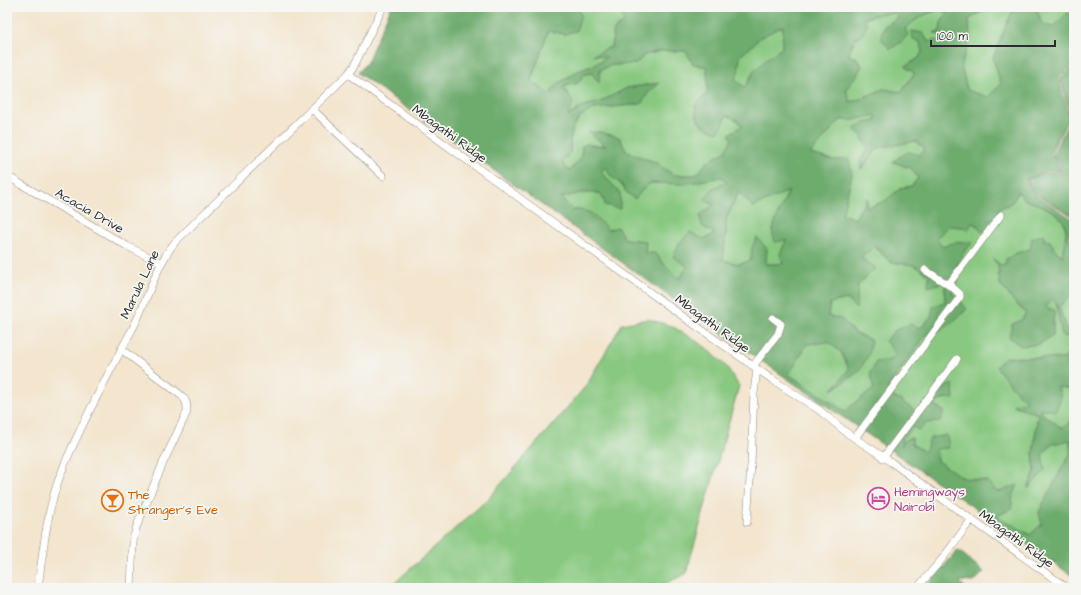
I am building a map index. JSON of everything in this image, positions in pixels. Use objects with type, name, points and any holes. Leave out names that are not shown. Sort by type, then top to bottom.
[{"type":"street","name":"Marula Lane","points":[[38,588],[47,520],[62,471],[95,399],[142,308],[168,251],[175,242],[348,74],[354,66],[382,7]]},
{"type":"street","name":"Mbagathi Ridge","points":[[348,74],[755,367],[819,410],[855,438],[1067,588]]},
{"type":"street","points":[[312,109],[383,176]]},
{"type":"street","name":"Acacia Drive","points":[[7,176],[127,246],[161,264]]},
{"type":"street","points":[[948,285],[1001,215]]},
{"type":"street","points":[[855,438],[960,297],[960,294],[925,270]]},
{"type":"street","points":[[747,522],[755,367],[778,334],[781,324],[773,318]]},
{"type":"street","points":[[121,349],[182,396],[186,400],[187,405],[187,412],[163,463],[136,528],[133,542],[131,588]]},
{"type":"street","points":[[883,458],[957,359]]},
{"type":"street","points":[[917,588],[943,558],[971,520]]},
{"type":"green space","points":[[391,7],[559,7],[561,9],[567,7],[577,7],[581,15],[576,31],[565,34],[548,31],[531,80],[549,94],[559,83],[578,71],[594,65],[607,57],[593,55],[611,47],[614,30],[624,22],[621,12],[631,7],[991,7],[969,19],[970,40],[961,65],[967,90],[988,97],[1001,84],[993,58],[1015,7],[1036,7],[1042,24],[1053,27],[1067,13],[1074,16],[1074,64],[1059,77],[1069,118],[1050,154],[1059,163],[1058,172],[1049,170],[1026,179],[1033,194],[1074,220],[1074,233],[1069,234],[1070,239],[1074,243],[1074,292],[1059,307],[1066,327],[1074,334],[1074,346],[1074,355],[1073,357],[1074,389],[1058,387],[1061,398],[1055,412],[1049,409],[1041,409],[1042,414],[1062,428],[1071,422],[1074,416],[1074,577],[701,319],[358,73],[367,62]],"holes":[[[940,10],[948,13],[941,22],[940,32],[934,32],[945,37],[943,42],[933,40],[929,42],[922,33],[912,31],[913,39],[920,42],[922,52],[919,58],[906,66],[915,73],[901,92],[883,89],[850,102],[846,89],[862,66],[857,58],[848,55],[854,40],[864,33],[867,23],[863,19],[879,14],[894,13],[899,17],[885,26],[880,37],[890,49],[900,43],[908,35],[905,29],[917,19],[929,13]],[[783,26],[782,48],[766,59],[754,71],[745,87],[735,80],[738,72],[740,56],[759,38]],[[662,51],[686,51],[693,64],[707,67],[708,92],[695,106],[697,117],[701,124],[718,132],[724,123],[726,115],[737,120],[742,126],[729,134],[732,139],[725,152],[707,162],[696,175],[673,175],[657,163],[627,152],[619,137],[600,132],[588,132],[606,146],[586,144],[582,147],[581,158],[570,171],[562,163],[570,152],[570,141],[573,127],[580,117],[593,109],[641,104],[648,93],[660,83],[627,88],[600,102],[584,106],[568,116],[573,103],[563,87],[578,83],[584,74],[592,73],[599,83],[600,70],[612,65],[636,64],[645,54]],[[876,115],[876,121],[864,123],[854,129],[862,137],[868,148],[860,162],[861,169],[878,148],[916,141],[925,149],[919,155],[909,152],[893,162],[911,168],[918,178],[912,186],[901,188],[885,201],[867,208],[867,198],[855,219],[842,214],[852,175],[849,159],[833,160],[810,154],[840,120],[854,120]],[[606,166],[610,175],[621,184],[627,193],[635,199],[642,190],[651,183],[684,184],[721,177],[727,182],[713,188],[704,200],[714,205],[700,215],[702,226],[715,234],[703,239],[690,232],[679,243],[673,257],[687,266],[680,279],[655,253],[645,253],[646,241],[625,239],[617,227],[608,230],[589,212],[573,210],[561,198],[580,193],[600,193],[605,205],[620,209],[620,193],[601,172]],[[789,191],[772,231],[775,242],[786,240],[780,254],[783,264],[766,264],[767,249],[757,237],[752,248],[751,260],[739,264],[723,260],[726,220],[738,192],[753,207]],[[1018,191],[1026,200],[1043,206],[1060,217],[1065,226],[1066,234],[1062,256],[1056,251],[1050,241],[1044,240],[1044,234],[1032,238],[1030,249],[1017,253],[1006,259],[1006,264],[1002,266],[992,258],[998,265],[1000,284],[1015,303],[1026,313],[1022,320],[1012,324],[1009,337],[1021,346],[1040,344],[1053,335],[1055,311],[1046,307],[1052,299],[1056,303],[1062,336],[1072,336],[1074,346],[1064,359],[1005,357],[996,367],[1019,395],[1027,401],[1013,405],[1038,414],[1033,454],[1035,471],[1028,489],[1045,470],[1042,455],[1052,444],[1070,440],[1070,454],[1039,512],[1042,524],[1030,535],[997,516],[1011,509],[1013,496],[1018,485],[997,492],[987,481],[963,478],[937,461],[936,449],[949,448],[947,435],[930,438],[925,452],[912,444],[912,438],[906,439],[902,446],[902,438],[914,427],[919,431],[927,423],[940,422],[944,411],[933,405],[945,398],[954,399],[953,384],[945,387],[920,415],[900,400],[896,399],[887,388],[924,337],[948,326],[967,309],[952,293],[959,279],[957,264],[964,252],[973,242],[957,242],[942,247],[937,238],[948,226],[963,227],[967,231],[972,223],[978,226],[982,232],[994,227],[989,220],[997,219],[1000,212],[998,209],[1013,201]],[[875,246],[890,262],[914,265],[929,275],[928,287],[945,282],[945,302],[933,306],[931,317],[921,328],[909,324],[895,330],[885,341],[896,354],[890,360],[876,362],[870,374],[874,389],[850,407],[846,412],[788,374],[807,344],[829,342],[841,352],[849,369],[832,390],[859,371],[869,354],[871,340],[854,333],[842,319],[828,316],[830,303],[847,299],[856,309],[858,285],[876,268],[861,258]]]},
{"type":"green space","points":[[577,7],[632,8],[624,22],[614,30],[611,47],[594,55],[608,56],[594,65],[578,71],[559,83],[549,94],[531,81],[548,31],[565,34],[581,15]]},
{"type":"green space","points":[[991,7],[1015,7],[993,58],[1001,84],[988,98],[967,90],[961,65],[970,40],[969,19]]},
{"type":"green space","points":[[1036,7],[1074,7],[1074,16],[1067,13],[1053,27],[1042,24]]},
{"type":"green space","points":[[940,10],[949,13],[941,22],[940,32],[934,33],[945,37],[943,42],[934,40],[929,42],[922,33],[912,31],[920,42],[922,52],[919,58],[906,66],[908,69],[915,72],[901,92],[883,89],[850,102],[846,89],[857,75],[848,56],[854,40],[864,32],[862,19],[879,14],[894,13],[899,17],[885,26],[905,29],[921,17]]},
{"type":"green space","points":[[783,26],[782,48],[766,59],[754,71],[745,88],[735,80],[738,72],[740,56],[759,38]]},
{"type":"green space","points":[[662,51],[686,51],[693,64],[707,67],[708,92],[724,123],[726,115],[737,120],[742,126],[732,139],[725,152],[707,162],[696,175],[673,175],[657,163],[627,152],[619,137],[604,146],[587,144],[582,146],[581,158],[570,171],[562,163],[570,152],[570,141],[573,127],[580,117],[593,109],[641,104],[648,93],[659,83],[627,88],[600,102],[584,106],[567,116],[569,95],[562,87],[578,83],[584,74],[592,73],[598,82],[600,70],[612,65],[636,64],[645,55]]},
{"type":"green space","points":[[1074,66],[1074,217],[1034,193],[1027,179],[1049,172],[1059,174],[1061,163],[1052,155],[1071,119],[1061,78]]},
{"type":"green space","points":[[877,114],[876,121],[864,123],[862,137],[868,148],[860,162],[862,169],[878,148],[916,141],[925,149],[903,166],[911,168],[918,178],[912,186],[901,188],[885,201],[867,208],[867,199],[856,219],[842,214],[852,175],[833,160],[810,154],[840,120],[854,120]]},
{"type":"green space","points":[[607,165],[610,175],[621,184],[627,193],[642,190],[651,183],[684,184],[721,177],[728,182],[715,205],[715,234],[703,239],[680,279],[655,253],[645,254],[646,241],[625,239],[617,227],[608,230],[589,212],[573,210],[561,198],[580,193],[600,193],[605,205],[620,193],[601,172]]},
{"type":"green space","points":[[789,190],[778,214],[786,240],[783,264],[765,264],[767,249],[752,248],[751,260],[739,264],[723,260],[726,220],[739,192]]},
{"type":"green space","points":[[1018,191],[1024,200],[1040,205],[1059,215],[1064,223],[1066,231],[1062,256],[1056,251],[1050,241],[1044,240],[1044,235],[1030,249],[1017,253],[1006,259],[1006,264],[1002,267],[994,260],[998,265],[1000,284],[1015,303],[1026,313],[1009,337],[1021,346],[1040,344],[1053,335],[1055,311],[1046,307],[1051,299],[1056,302],[1062,336],[1072,336],[1074,346],[1064,359],[1019,357],[1027,402],[1014,405],[1038,413],[1033,454],[1035,471],[1028,487],[1045,470],[1042,455],[1052,444],[1070,440],[1070,454],[1039,512],[1042,524],[1030,535],[997,516],[1011,509],[1013,496],[1017,486],[997,492],[987,481],[963,478],[937,461],[936,449],[947,435],[926,453],[912,444],[912,438],[902,448],[902,438],[932,405],[945,398],[945,387],[920,415],[900,400],[896,399],[887,389],[924,337],[948,326],[967,309],[952,293],[959,279],[957,264],[964,252],[972,243],[957,242],[941,247],[937,238],[948,226],[963,227],[972,223],[978,226],[994,227],[988,220],[997,209],[1008,205]]},
{"type":"green space","points":[[874,246],[890,262],[914,265],[929,275],[945,282],[945,302],[890,360],[870,374],[874,389],[850,407],[846,412],[788,374],[807,344],[829,342],[841,352],[850,369],[834,389],[859,371],[871,340],[854,333],[842,319],[828,316],[830,303],[847,299],[856,309],[860,258]]},
{"type":"green space","points":[[1074,292],[1074,334],[1066,327],[1059,307]]},
{"type":"green space","points":[[648,319],[672,326],[704,346],[726,366],[739,386],[686,574],[662,585],[633,588],[389,588],[488,499],[585,387],[622,324]]},
{"type":"green space","points":[[1058,387],[1074,389],[1074,416],[1071,422],[1062,428],[1042,414],[1041,408],[1049,409]]},
{"type":"green space","points":[[958,550],[984,572],[974,582],[959,581],[966,588],[925,588]]},
{"type":"place","name":"Hemingways Nairobi","points":[[879,498]]},
{"type":"place","name":"The Stranger's Eve","points":[[112,501]]}]
